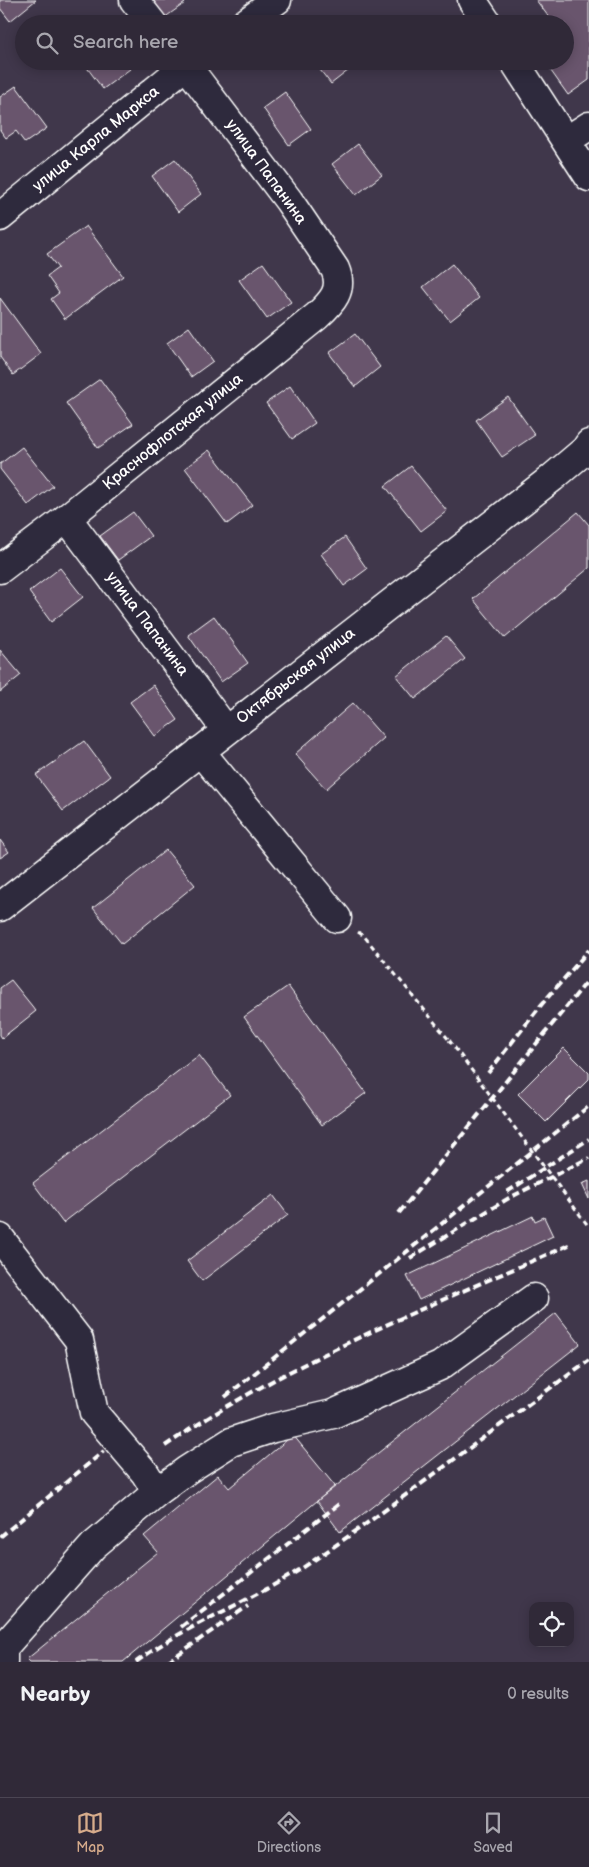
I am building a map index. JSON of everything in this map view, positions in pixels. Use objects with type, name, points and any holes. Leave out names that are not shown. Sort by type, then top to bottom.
[{"type":"street","points":[[134,0],[146,15]]},
{"type":"street","points":[[256,15],[277,0]]},
{"type":"street","points":[[472,0],[482,15]]},
{"type":"street","name":"улица Карла Маркса","points":[[0,217],[177,70]]},
{"type":"street","name":"улица Папанина","points":[[193,70],[330,261],[339,278],[339,288]]},
{"type":"street","points":[[520,70],[567,140],[589,177]]},
{"type":"street","points":[[567,140],[589,126]]},
{"type":"street","name":"Краснофлотская улица","points":[[0,569],[67,518],[317,316],[333,302],[339,288]]},
{"type":"street","name":"Октябрьская улица","points":[[0,907],[552,478],[585,450],[589,444]]},
{"type":"street","name":"улица Папанина","points":[[67,518],[226,730]]},
{"type":"street","points":[[200,751],[337,918]]},
{"type":"street","points":[[0,1238],[79,1340],[94,1413],[145,1473],[157,1492]]},
{"type":"street","points":[[3,1662],[3,1648],[93,1546],[157,1492],[231,1442],[273,1428],[333,1414],[440,1366],[534,1298]]},
{"type":"path","points":[[337,918],[364,936],[383,958],[449,1040],[589,1227]]},
{"type":"building","points":[[0,0],[36,0],[15,15],[10,21],[0,8]]},
{"type":"building","points":[[150,0],[182,0],[185,3],[168,15],[162,15]]},
{"type":"building","points":[[536,0],[589,0],[589,80],[568,95],[550,70],[574,70],[574,15],[547,15]]},
{"type":"building","points":[[89,70],[129,70],[103,89]]},
{"type":"building","points":[[320,70],[349,70],[331,84]]},
{"type":"building","points":[[16,86],[47,128],[25,143],[16,131],[6,138],[0,130],[0,97]]},
{"type":"building","points":[[285,92],[311,129],[289,145],[263,108]]},
{"type":"building","points":[[358,144],[382,175],[356,195],[332,164]]},
{"type":"building","points":[[175,159],[201,194],[178,212],[152,176]]},
{"type":"building","points":[[86,226],[123,276],[65,319],[51,299],[59,293],[47,276],[58,268],[47,254]]},
{"type":"building","points":[[263,263],[291,302],[267,319],[239,280]]},
{"type":"building","points":[[452,264],[479,298],[450,321],[423,287]]},
{"type":"building","points":[[0,298],[41,354],[13,375],[0,357]]},
{"type":"building","points":[[189,327],[213,361],[191,377],[167,343]]},
{"type":"building","points":[[355,334],[380,367],[355,387],[329,353]]},
{"type":"building","points":[[100,379],[133,424],[98,448],[66,403]]},
{"type":"building","points":[[290,386],[315,423],[292,439],[266,403]]},
{"type":"building","points":[[508,397],[535,435],[502,457],[476,420]]},
{"type":"building","points":[[22,447],[53,486],[28,505],[0,469],[0,464]]},
{"type":"building","points":[[209,450],[252,505],[227,524],[185,468]]},
{"type":"building","points":[[411,466],[447,511],[421,531],[385,486]]},
{"type":"building","points":[[133,512],[151,536],[118,560],[100,536]]},
{"type":"building","points":[[578,512],[589,525],[589,568],[505,638],[473,599]]},
{"type":"building","points":[[345,537],[367,569],[344,586],[321,554]]},
{"type":"building","points":[[60,568],[83,597],[51,622],[29,592]]},
{"type":"building","points":[[214,616],[248,663],[221,682],[188,635]]},
{"type":"building","points":[[446,636],[465,659],[415,699],[396,676]]},
{"type":"building","points":[[0,650],[21,675],[0,692]]},
{"type":"building","points":[[153,685],[178,720],[155,736],[130,702]]},
{"type":"building","points":[[353,703],[384,738],[326,789],[295,754]]},
{"type":"building","points":[[84,741],[110,776],[63,811],[36,775]]},
{"type":"building","points":[[0,840],[9,852],[0,858]]},
{"type":"building","points":[[166,850],[195,885],[122,944],[93,908]]},
{"type":"building","points":[[11,980],[36,1011],[2,1038],[0,1035],[0,988]]},
{"type":"building","points":[[288,986],[366,1093],[322,1125],[244,1017]]},
{"type":"building","points":[[564,1048],[589,1073],[589,1079],[546,1122],[518,1094]]},
{"type":"building","points":[[199,1055],[230,1095],[63,1223],[33,1183]]},
{"type":"building","points":[[589,1181],[589,1199],[582,1184]]},
{"type":"building","points":[[273,1195],[288,1215],[202,1281],[187,1261]]},
{"type":"building","points":[[533,1216],[535,1221],[544,1217],[553,1236],[419,1300],[407,1276]]},
{"type":"building","points":[[556,1313],[580,1344],[340,1532],[317,1501]]},
{"type":"building","points":[[293,1435],[335,1486],[123,1662],[30,1662],[27,1659],[158,1552],[144,1536],[218,1475],[229,1488]]},
{"type":"railway","points":[[488,1073],[542,1004],[589,950]]},
{"type":"railway","points":[[399,1213],[589,979]]},
{"type":"railway","points":[[225,1397],[589,1106]]},
{"type":"railway","points":[[507,1192],[589,1139]]},
{"type":"railway","points":[[410,1258],[509,1198],[589,1158]]},
{"type":"railway","points":[[165,1446],[213,1415],[312,1360],[415,1312],[571,1244]]},
{"type":"railway","points":[[136,1662],[178,1635],[289,1577],[381,1513],[589,1360]]},
{"type":"railway","points":[[0,1537],[104,1451]]},
{"type":"railway","points":[[181,1627],[339,1504]]},
{"type":"railway","points":[[167,1662],[248,1606]]}]
